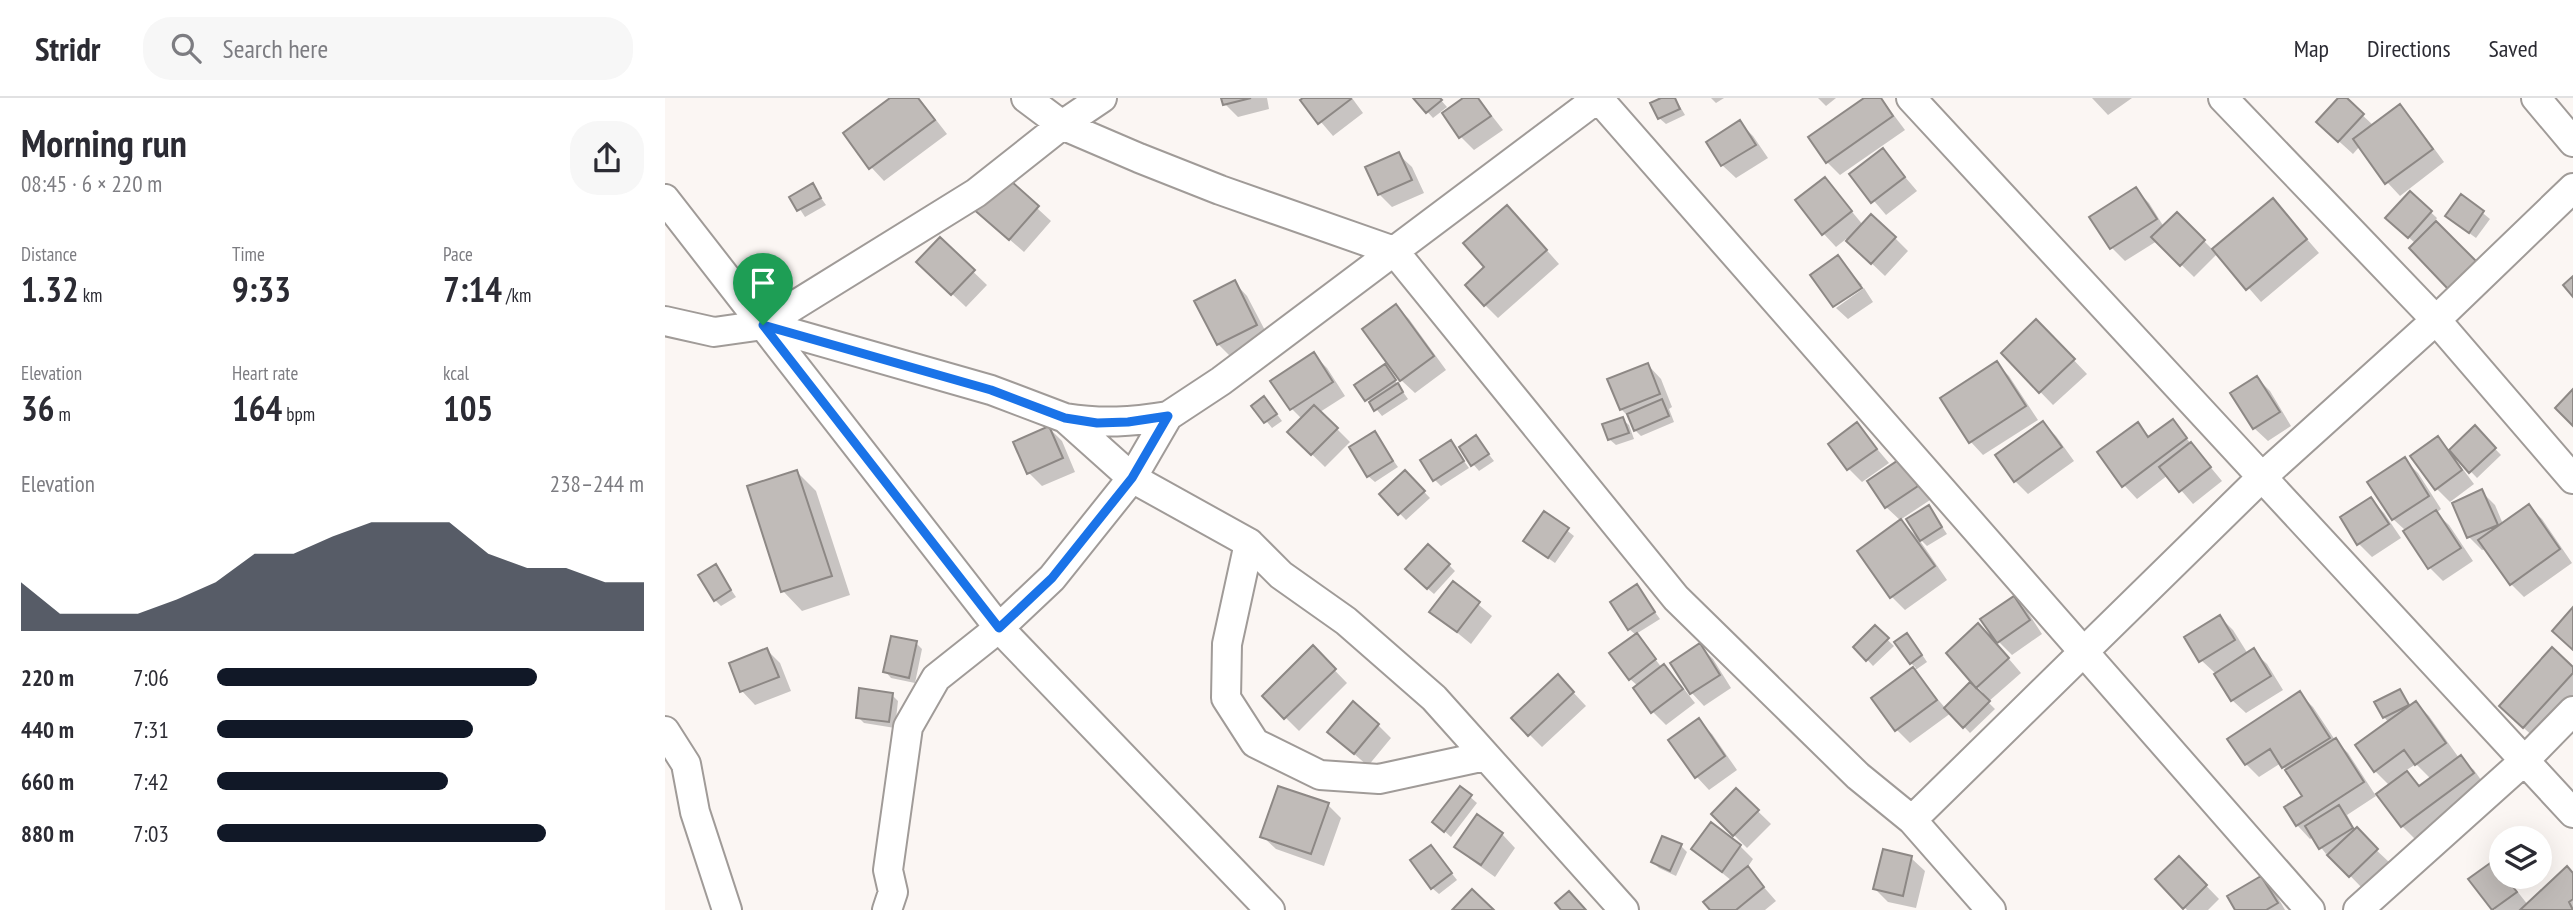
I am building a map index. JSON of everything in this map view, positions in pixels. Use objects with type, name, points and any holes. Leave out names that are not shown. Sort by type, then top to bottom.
[{"type":"street","points":[[1026,98],[1062,125],[1220,190],[1394,251],[1676,598],[1858,776],[1912,820],[1991,910]]},
{"type":"street","points":[[665,321],[714,332],[763,325],[976,193],[1062,125],[1102,98]]},
{"type":"street","points":[[763,325],[991,390],[1065,418],[1097,423],[1168,416],[1221,381],[1598,98],[2310,910]]},
{"type":"street","points":[[1911,98],[2573,813]]},
{"type":"street","points":[[2223,98],[2436,320],[2573,479]]},
{"type":"street","points":[[2536,98],[2573,142]]},
{"type":"street","points":[[1912,820],[2262,477],[2436,320],[2573,188]]},
{"type":"street","points":[[665,199],[999,628],[1270,910]]},
{"type":"street","points":[[897,904],[888,870],[908,727],[936,678],[999,628],[1052,578],[1132,478],[1168,416]]},
{"type":"street","points":[[1065,418],[1132,478],[1249,543],[1281,575],[1346,621],[1434,698],[1624,910]]},
{"type":"street","points":[[1249,543],[1227,644],[1226,698],[1255,743],[1320,775],[1379,779],[1485,755]]},
{"type":"street","points":[[2358,910],[2524,761],[2573,711]]},
{"type":"street","points":[[665,731],[686,764],[695,812],[727,910]]},
{"type":"building","points":[[890,98],[918,98],[935,120],[869,169],[843,133]]},
{"type":"building","points":[[1221,98],[1251,98],[1223,105]]},
{"type":"building","points":[[1413,98],[1440,98],[1442,100],[1426,113]]},
{"type":"building","points":[[1463,98],[1478,98],[1491,116],[1459,138],[1442,113]]},
{"type":"building","points":[[1661,98],[1675,98],[1680,109],[1658,119],[1650,103]]},
{"type":"building","points":[[1864,98],[1881,98],[1893,116],[1826,163],[1808,137]]},
{"type":"building","points":[[2338,98],[2347,98],[2364,114],[2338,142],[2316,122]]},
{"type":"building","points":[[1351,99],[1318,124],[1300,100]]},
{"type":"building","points":[[2400,104],[2433,149],[2385,184],[2353,139]]},
{"type":"building","points":[[1740,120],[1756,145],[1721,166],[1706,142]]},
{"type":"building","points":[[1883,148],[1905,177],[1871,203],[1849,174]]},
{"type":"building","points":[[1399,152],[1412,180],[1378,195],[1365,167]]},
{"type":"building","points":[[1002,173],[1039,206],[1009,240],[972,208]]},
{"type":"building","points":[[1825,177],[1852,211],[1822,235],[1795,200]]},
{"type":"building","points":[[813,183],[821,198],[797,211],[789,197]]},
{"type":"building","points":[[2136,187],[2157,219],[2110,249],[2089,217]]},
{"type":"building","points":[[2410,191],[2432,211],[2408,238],[2385,218]]},
{"type":"building","points":[[2461,194],[2484,211],[2469,233],[2445,216]]},
{"type":"building","points":[[2273,198],[2307,239],[2246,290],[2212,249]]},
{"type":"building","points":[[1507,205],[1547,250],[1484,306],[1465,285],[1484,267],[1463,243]]},
{"type":"building","points":[[2177,212],[2205,240],[2180,266],[2151,237]]},
{"type":"building","points":[[1871,214],[1896,237],[1871,264],[1846,241]]},
{"type":"building","points":[[2436,221],[2476,261],[2448,289],[2409,248]]},
{"type":"building","points":[[940,237],[975,270],[951,295],[916,262]]},
{"type":"building","points":[[1838,255],[1862,288],[1833,307],[1810,275]]},
{"type":"building","points":[[2573,276],[2573,297],[2563,285]]},
{"type":"building","points":[[1235,280],[1257,325],[1217,345],[1194,301]]},
{"type":"building","points":[[1396,304],[1434,356],[1400,381],[1362,329]]},
{"type":"building","points":[[2036,319],[2075,359],[2039,393],[2001,353]]},
{"type":"building","points":[[1314,352],[1333,382],[1290,410],[1270,381]]},
{"type":"building","points":[[1997,361],[2026,406],[1969,443],[1940,398]]},
{"type":"building","points":[[1648,363],[1660,394],[1620,410],[1607,379]]},
{"type":"building","points":[[1385,364],[1396,380],[1365,401],[1354,385]]},
{"type":"building","points":[[2257,376],[2280,412],[2253,429],[2230,393]]},
{"type":"building","points":[[1398,383],[1403,392],[1374,411],[1369,402]]},
{"type":"building","points":[[2573,389],[2573,426],[2555,408]]},
{"type":"building","points":[[1264,396],[1277,414],[1264,423],[1251,406]]},
{"type":"building","points":[[1662,399],[1669,416],[1634,431],[1627,414]]},
{"type":"building","points":[[1314,405],[1338,428],[1311,455],[1287,432]]},
{"type":"building","points":[[1623,417],[1629,433],[1608,440],[1602,424]]},
{"type":"building","points":[[2173,419],[2187,438],[2122,487],[2097,452],[2138,422],[2148,437]]},
{"type":"building","points":[[2043,421],[2062,447],[2014,482],[1995,455]]},
{"type":"building","points":[[1857,422],[1877,449],[1847,470],[1828,444]]},
{"type":"building","points":[[2475,425],[2496,448],[2469,473],[2449,450]]},
{"type":"building","points":[[1049,426],[1063,458],[1027,474],[1013,442]]},
{"type":"building","points":[[1375,431],[1393,461],[1367,477],[1349,447]]},
{"type":"building","points":[[1476,435],[1489,454],[1471,466],[1459,447]]},
{"type":"building","points":[[2438,436],[2462,470],[2435,490],[2410,456]]},
{"type":"building","points":[[1451,440],[1464,461],[1433,481],[1420,460]]},
{"type":"building","points":[[2191,442],[2211,467],[2179,492],[2159,467]]},
{"type":"building","points":[[2405,457],[2429,496],[2392,520],[2367,482]]},
{"type":"building","points":[[1900,459],[1918,486],[1885,508],[1867,481]]},
{"type":"building","points":[[797,470],[832,576],[781,592],[747,486]]},
{"type":"building","points":[[1405,470],[1425,491],[1398,515],[1379,494]]},
{"type":"building","points":[[2482,489],[2498,525],[2467,538],[2452,503]]},
{"type":"building","points":[[2371,497],[2389,524],[2357,545],[2340,517]]},
{"type":"building","points":[[2529,504],[2560,549],[2510,585],[2478,540]]},
{"type":"building","points":[[1929,505],[1942,527],[1920,541],[1906,519]]},
{"type":"building","points":[[2436,510],[2461,548],[2428,569],[2403,531]]},
{"type":"building","points":[[1544,511],[1569,528],[1548,558],[1523,541]]},
{"type":"building","points":[[1901,519],[1935,566],[1890,598],[1857,551]]},
{"type":"building","points":[[1428,544],[1450,564],[1427,589],[1405,569]]},
{"type":"building","points":[[716,564],[731,590],[714,601],[698,575]]},
{"type":"building","points":[[1453,581],[1480,602],[1457,632],[1429,612]]},
{"type":"building","points":[[1637,584],[1655,612],[1628,630],[1610,602]]},
{"type":"building","points":[[2014,596],[2030,620],[1997,643],[1980,619]]},
{"type":"building","points":[[2573,607],[2573,650],[2552,631]]},
{"type":"building","points":[[2220,615],[2235,640],[2199,662],[2184,637]]},
{"type":"building","points":[[1978,623],[2009,658],[1976,688],[1946,653]]},
{"type":"building","points":[[1875,625],[1889,638],[1866,661],[1853,647]]},
{"type":"building","points":[[1637,633],[1656,659],[1629,680],[1609,653]]},
{"type":"building","points":[[1907,633],[1922,655],[1910,664],[1894,642]]},
{"type":"building","points":[[891,636],[917,641],[909,678],[883,672]]},
{"type":"building","points":[[1700,643],[1720,675],[1690,694],[1670,663]]},
{"type":"building","points":[[1313,645],[1336,669],[1284,719],[1262,696]]},
{"type":"building","points":[[2552,647],[2573,667],[2573,673],[2523,728],[2499,706]]},
{"type":"building","points":[[767,648],[779,677],[740,692],[729,663]]},
{"type":"building","points":[[2254,648],[2271,676],[2231,701],[2214,674]]},
{"type":"building","points":[[1664,664],[1683,689],[1651,713],[1633,688]]},
{"type":"building","points":[[1913,667],[1937,700],[1895,731],[1871,698]]},
{"type":"building","points":[[1558,674],[1574,692],[1528,736],[1511,718]]},
{"type":"building","points":[[1970,682],[1990,701],[1963,728],[1944,708]]},
{"type":"building","points":[[859,688],[893,693],[889,722],[856,718]]},
{"type":"building","points":[[2400,689],[2409,705],[2383,718],[2374,702]]},
{"type":"building","points":[[2300,691],[2330,738],[2282,768],[2270,749],[2245,765],[2227,739]]},
{"type":"building","points":[[1353,701],[1379,724],[1354,754],[1327,732]]},
{"type":"building","points":[[2416,701],[2446,743],[2415,765],[2404,750],[2374,772],[2355,745]]},
{"type":"building","points":[[1699,718],[1725,756],[1695,778],[1668,740]]},
{"type":"building","points":[[2336,738],[2364,782],[2296,826],[2284,807],[2302,796],[2285,770]]},
{"type":"building","points":[[2461,755],[2474,773],[2401,827],[2376,794],[2407,771],[2419,786]]},
{"type":"building","points":[[1278,786],[1329,803],[1311,854],[1260,837]]},
{"type":"building","points":[[1460,786],[1472,795],[1444,832],[1432,822]]},
{"type":"building","points":[[1736,788],[1759,810],[1733,836],[1711,814]]},
{"type":"building","points":[[2339,805],[2353,828],[2319,849],[2305,826]]},
{"type":"building","points":[[1477,814],[1503,833],[1481,865],[1454,847]]},
{"type":"building","points":[[1711,822],[1741,845],[1722,872],[1691,849]]},
{"type":"building","points":[[2357,827],[2378,849],[2349,877],[2327,855]]},
{"type":"building","points":[[1662,836],[1682,844],[1670,871],[1651,862]]},
{"type":"building","points":[[1431,845],[1452,873],[1431,889],[1410,860]]},
{"type":"building","points":[[1883,849],[1912,856],[1903,896],[1873,889]]},
{"type":"building","points":[[2179,856],[2207,885],[2183,909],[2155,879]]},
{"type":"building","points":[[2489,864],[2489,889],[2515,889],[2517,892],[2492,910],[2468,879]]},
{"type":"building","points":[[1748,866],[1764,887],[1736,910],[1710,910],[1703,902]]},
{"type":"building","points":[[2567,866],[2573,873],[2573,899],[2569,902],[2573,910],[2520,910],[2542,889],[2552,889],[2552,880]]},
{"type":"building","points":[[2261,876],[2278,903],[2266,910],[2235,910],[2227,896]]},
{"type":"building","points":[[1472,889],[1494,910],[1452,910]]},
{"type":"building","points":[[1569,891],[1586,910],[1561,910],[1555,903]]},
{"type":"route","points":[[763,325],[991,390],[1065,418],[1097,423],[1168,416],[1132,478],[1052,578],[999,628],[763,325]]}]
